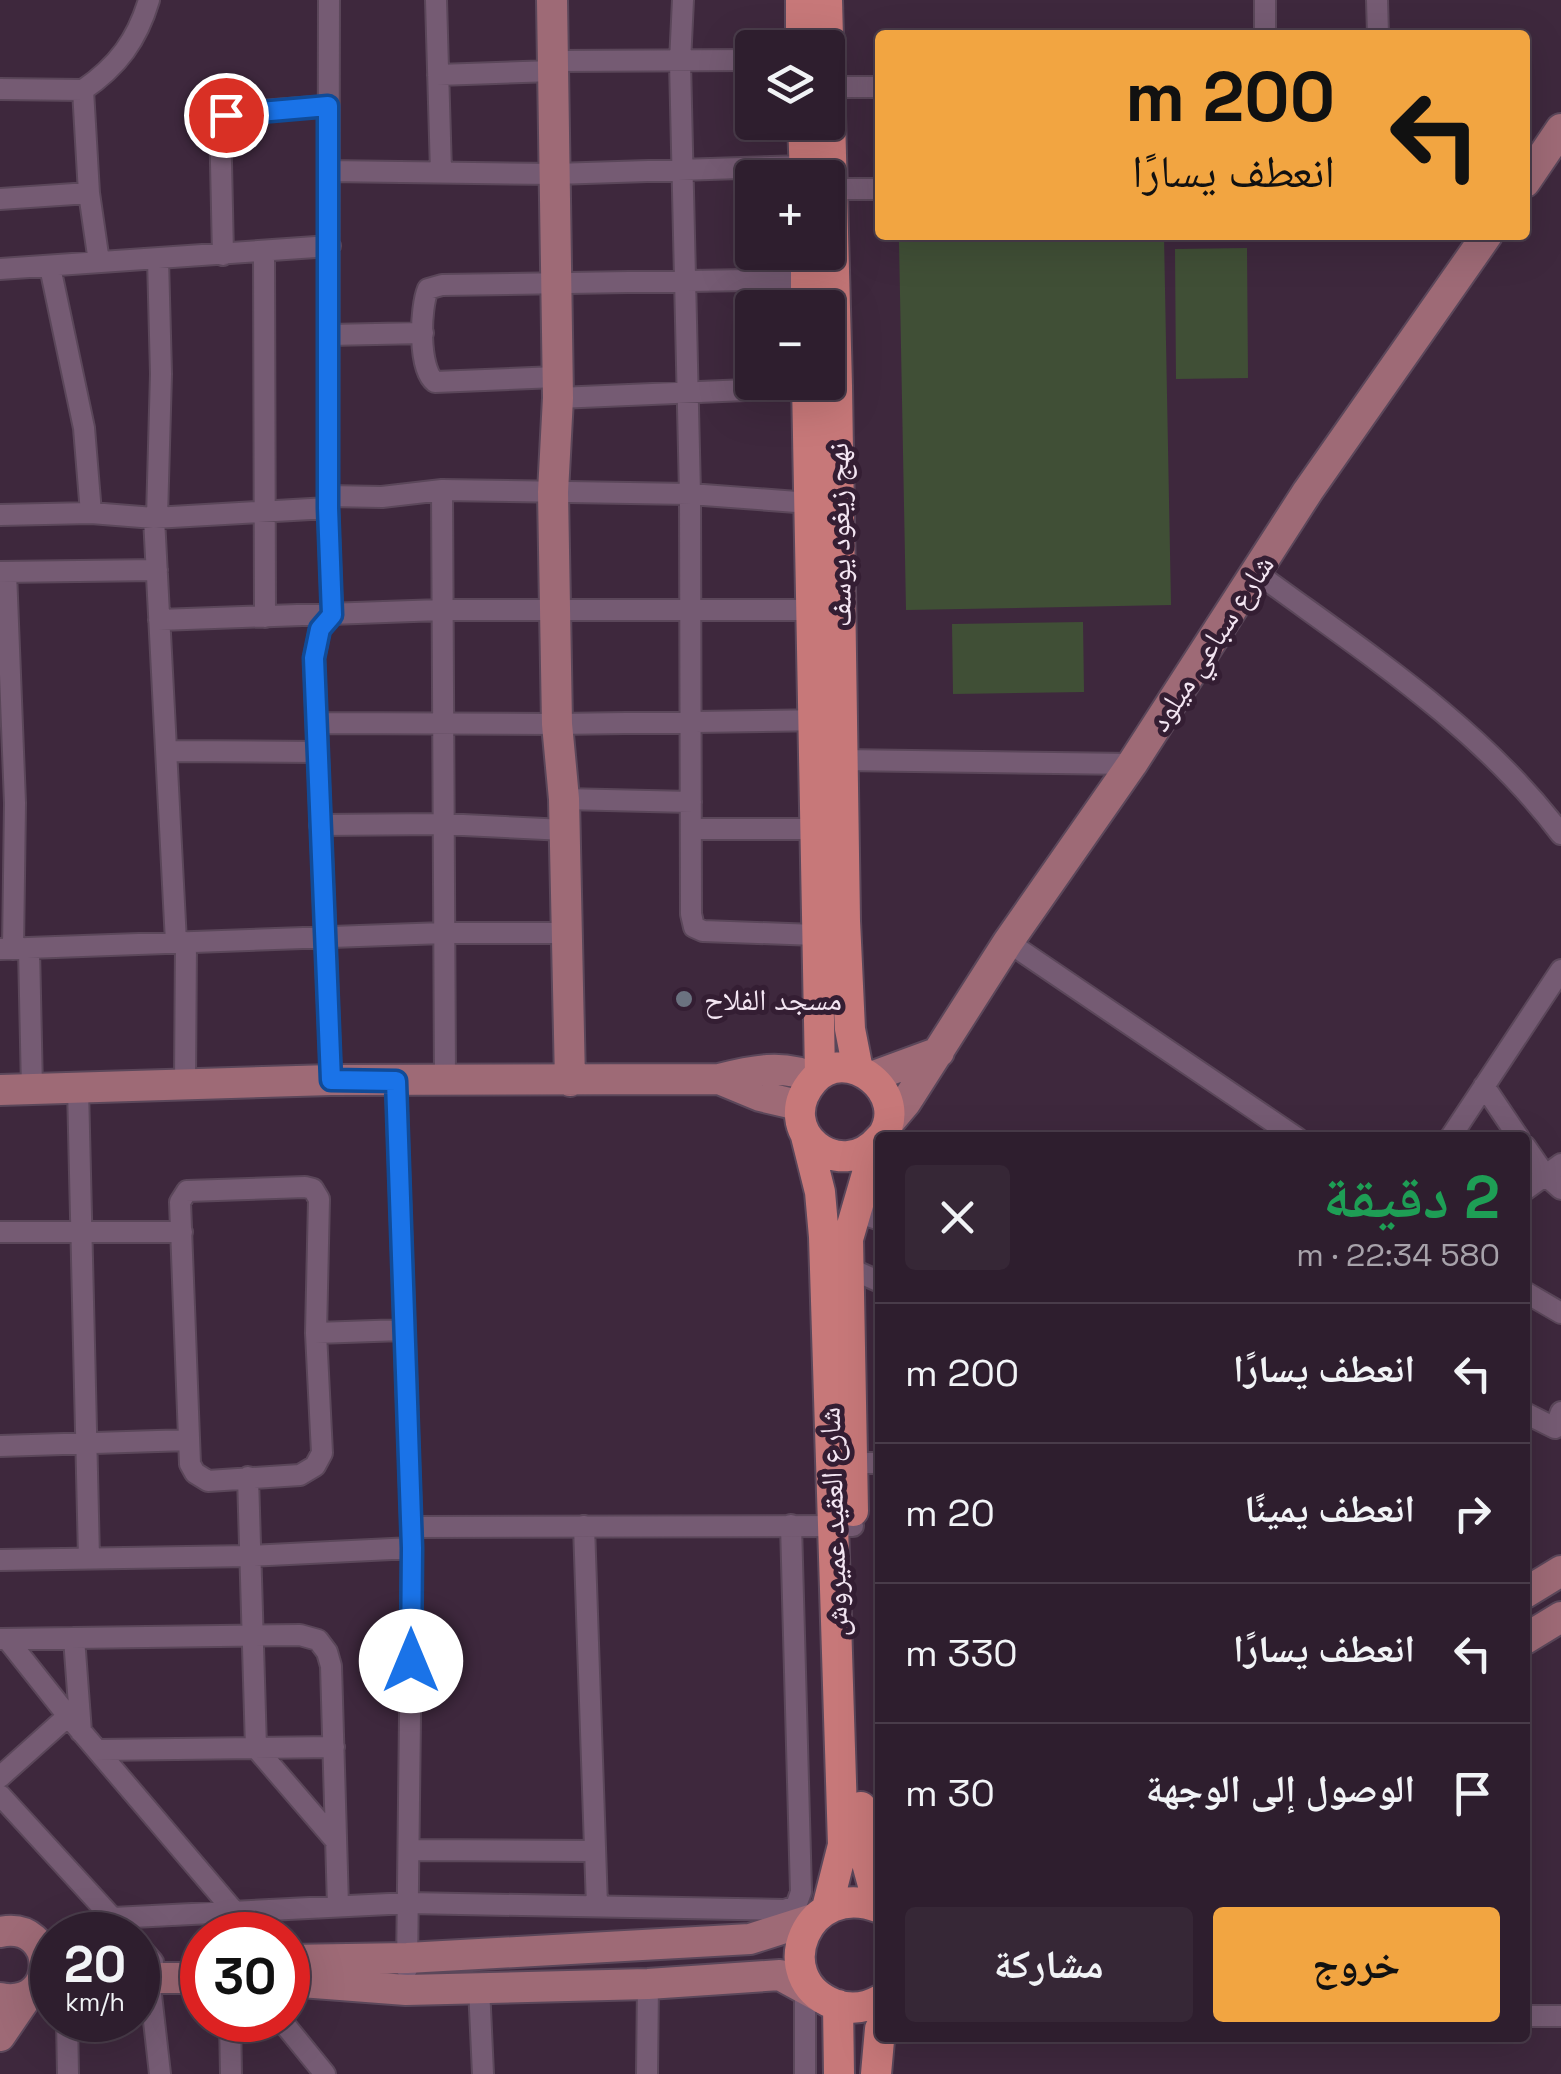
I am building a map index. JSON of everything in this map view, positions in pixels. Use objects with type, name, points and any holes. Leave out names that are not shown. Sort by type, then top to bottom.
[{"type":"main road","points":[[801,0],[801,30]]},
{"type":"main road","name":"نهج زيغود يوسف","points":[[827,0],[827,30]]},
{"type":"main road","name":"نهج زيغود يوسف","points":[[817,400],[810,503],[813,610],[828,720],[842,760],[850,1028],[864,1074]]},
{"type":"main road","name":"نهج زيغود يوسف","points":[[811,1086],[816,935],[814,828],[828,720],[818,400]]},
{"type":"main road","points":[[875,1142],[866,1152],[840,1157],[815,1146],[806,1136],[811,1086],[837,1068],[864,1074],[886,1096],[882,1132]]},
{"type":"main road","name":"شارع العقيد عميروش","points":[[806,1136],[820,1192],[862,1846],[875,1893]]},
{"type":"main road","name":"شارع العقيد عميروش","points":[[821,1997],[802,1970],[800,1952],[803,1934],[820,1914],[843,1845],[844,1526],[866,1463],[848,1238],[867,1215],[875,1172]]},
{"type":"main road","points":[[820,1914],[844,1902],[875,1907]]},
{"type":"main road","points":[[821,1997],[855,2008],[875,2002]]},
{"type":"main road","points":[[821,1997],[840,2074]]},
{"type":"main road","points":[[876,2074],[879,2042]]},
{"type":"street","points":[[0,89],[83,90],[132,44],[149,0]]},
{"type":"street","points":[[328,0],[328,502],[332,615],[320,629],[314,658],[331,1080]]},
{"type":"street","points":[[436,0],[441,172]]},
{"type":"street","points":[[552,0],[557,388],[553,492],[570,1081]]},
{"type":"street","points":[[682,0],[680,62],[690,494],[690,914],[694,927],[711,932],[816,935]]},
{"type":"street","points":[[1265,0],[1265,30]]},
{"type":"street","points":[[1377,0],[1378,30]]},
{"type":"street","points":[[438,74],[735,60]]},
{"type":"street","points":[[845,87],[875,87]]},
{"type":"street","points":[[83,90],[88,193],[99,262]]},
{"type":"street","points":[[223,255],[220,118],[235,113],[328,106]]},
{"type":"street","points":[[1530,175],[1561,129]]},
{"type":"street","points":[[328,171],[554,174],[684,168],[735,173]]},
{"type":"street","points":[[845,184],[875,188]]},
{"type":"street","points":[[0,199],[88,193]]},
{"type":"street","name":"شارع سباعي ميلود","points":[[884,1132],[1404,350],[1483,240]]},
{"type":"street","points":[[0,269],[330,246]]},
{"type":"street","points":[[264,252],[265,617]]},
{"type":"street","points":[[158,258],[161,374],[157,570],[181,942],[185,1083]]},
{"type":"street","points":[[50,267],[84,428],[91,514]]},
{"type":"street","points":[[735,391],[688,394],[435,382],[425,371],[425,296],[433,286],[813,279]]},
{"type":"street","points":[[329,335],[422,332]]},
{"type":"street","points":[[0,515],[156,518],[264,512],[442,490],[690,494],[810,503]]},
{"type":"street","points":[[442,490],[444,1080]]},
{"type":"street","points":[[32,1090],[14,949],[3,572],[157,570]]},
{"type":"street","points":[[1257,573],[1393,673],[1475,741],[1558,825]]},
{"type":"street","points":[[159,620],[441,610],[813,610]]},
{"type":"street","points":[[318,723],[828,720]]},
{"type":"street","points":[[168,751],[317,752]]},
{"type":"street","points":[[842,760],[1132,764]]},
{"type":"street","points":[[320,825],[442,824],[692,802]]},
{"type":"street","points":[[692,828],[814,828]]},
{"type":"street","points":[[14,949],[444,933],[566,933]]},
{"type":"street","points":[[1008,942],[1284,1132]]},
{"type":"street","points":[[1454,1132],[1561,970]]},
{"type":"street","points":[[864,1074],[939,1052]]},
{"type":"street","points":[[0,1090],[331,1080],[719,1079],[760,1096],[811,1086]]},
{"type":"street","points":[[396,1081],[411,1537],[410,1902],[406,1990]]},
{"type":"street","points":[[1484,1086],[1515,1132]]},
{"type":"street","points":[[78,1088],[89,1558]]},
{"type":"street","points":[[1530,1151],[1556,1176],[1530,1188]]},
{"type":"street","points":[[313,1189],[319,1199],[316,1333],[322,1453],[315,1466],[300,1475],[208,1480],[200,1477],[190,1464],[180,1202],[187,1191],[313,1189]]},
{"type":"street","points":[[0,1232],[182,1232]]},
{"type":"street","points":[[848,1267],[875,1280]]},
{"type":"street","points":[[1530,1295],[1561,1314]]},
{"type":"street","points":[[316,1333],[404,1330]]},
{"type":"street","points":[[1530,1415],[1559,1428]]},
{"type":"street","points":[[0,1446],[189,1440]]},
{"type":"street","points":[[248,1477],[256,1748],[335,1840]]},
{"type":"street","points":[[160,1915],[410,1902],[785,1910],[800,1901],[792,1525]]},
{"type":"street","points":[[0,1560],[250,1556],[411,1537],[584,1526],[844,1526]]},
{"type":"street","points":[[584,1526],[597,1906]]},
{"type":"street","points":[[1530,1590],[1561,1571]]},
{"type":"street","points":[[1530,1637],[1561,1617]]},
{"type":"street","points":[[4,1639],[252,1634],[300,1635],[318,1640],[331,1666],[338,1906]]},
{"type":"street","points":[[74,1638],[75,1724]]},
{"type":"street","points":[[4,1639],[234,1910]]},
{"type":"street","points":[[0,1777],[75,1724]]},
{"type":"street","points":[[97,1750],[334,1747]]},
{"type":"street","points":[[0,1795],[107,1912]]},
{"type":"street","points":[[410,1850],[595,1851]]},
{"type":"street","points":[[310,1960],[750,1939],[820,1914]]},
{"type":"street","points":[[0,1932],[18,1931],[30,1937]]},
{"type":"street","points":[[310,1983],[406,1990],[648,1984],[780,1975],[821,1997],[806,2074]]},
{"type":"street","points":[[647,2074],[648,1984]]},
{"type":"street","points":[[479,1988],[484,2074]]},
{"type":"street","points":[[0,2036],[29,1992]]},
{"type":"street","points":[[1530,2016],[1561,2016]]},
{"type":"street","points":[[67,2042],[68,2074]]},
{"type":"street","points":[[155,2042],[160,2074]]},
{"type":"street","points":[[231,2042],[232,2074]]},
{"type":"street","points":[[300,2042],[325,2074]]},
{"type":"green space","points":[[1164,240],[1171,605],[906,610],[899,242]]},
{"type":"green space","points":[[1247,248],[1248,378],[1176,379],[1175,249]]},
{"type":"green space","points":[[1083,622],[1084,692],[953,694],[952,624]]},
{"type":"place","name":"مسجد الفلاح","points":[[684,999]]},
{"type":"route","points":[[226,115],[328,106],[328,508],[332,615],[320,629],[314,658],[331,1080],[396,1081],[412,1548],[411,1661]]}]
